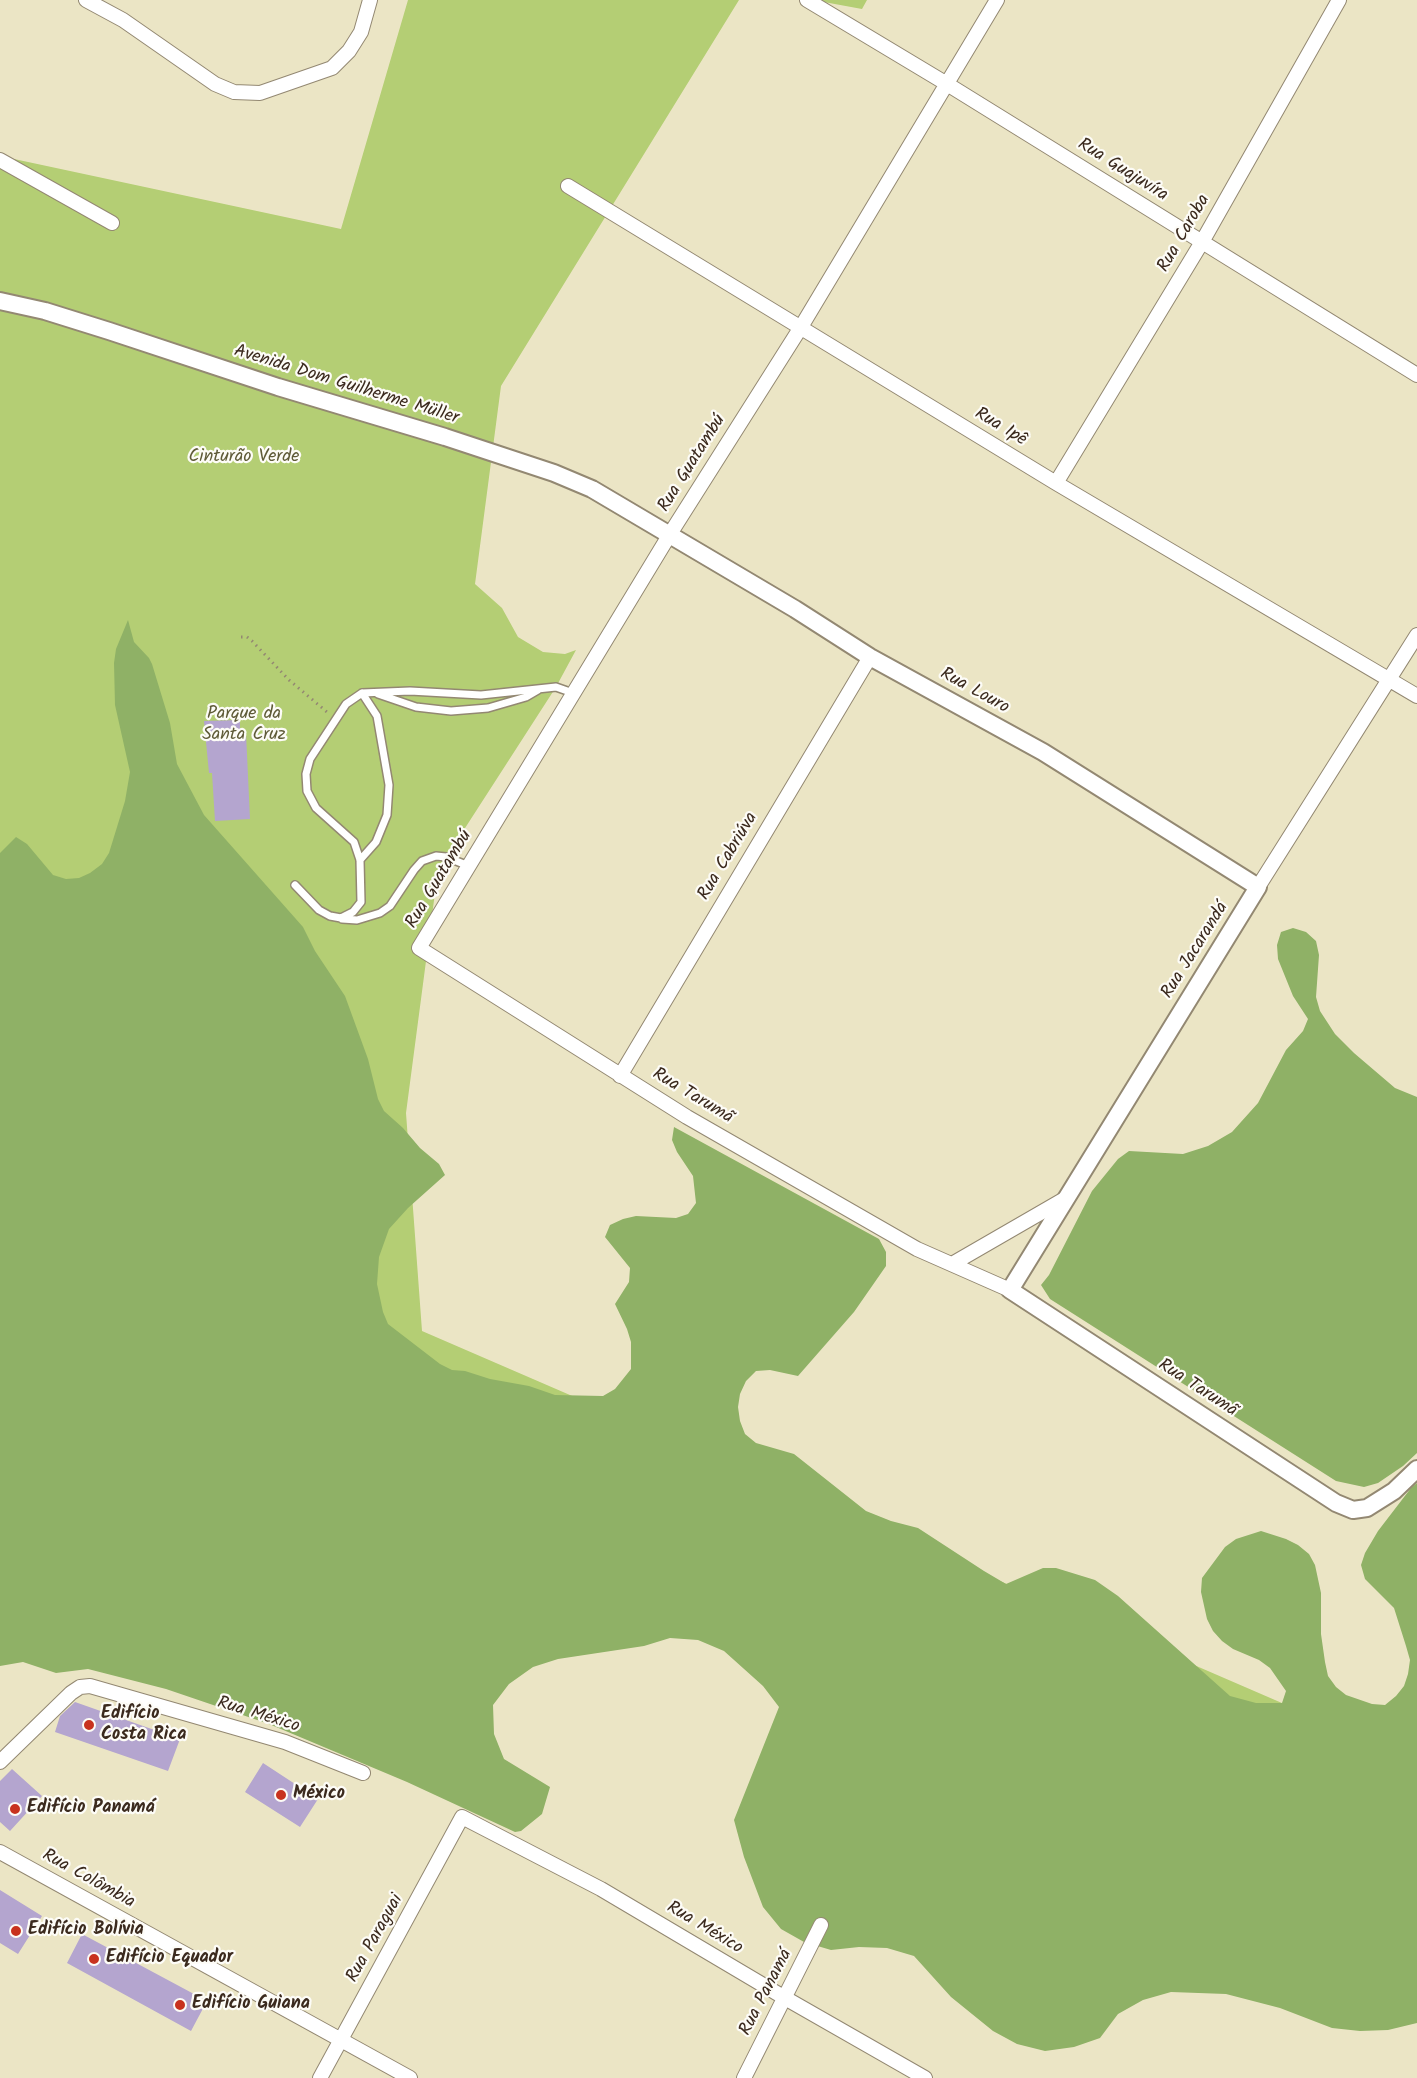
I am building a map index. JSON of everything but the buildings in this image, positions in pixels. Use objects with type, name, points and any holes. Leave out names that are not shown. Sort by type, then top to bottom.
[{"type":"street","points":[[86,0],[123,20],[215,84],[234,92],[260,93],[332,68],[349,51],[361,32],[370,0]]},
{"type":"street","name":"Rua Guajuvíra","points":[[807,0],[1417,375]]},
{"type":"street","name":"Rua Guatambú","points":[[419,948],[670,534],[801,327],[997,0]]},
{"type":"street","name":"Rua Caroba","points":[[1056,483],[1202,242],[1340,0]]},
{"type":"street","points":[[0,160],[112,223]]},
{"type":"street","name":"Rua Ipê","points":[[568,186],[1056,483],[1417,696]]},
{"type":"street","name":"Avenida Dom Guilherme Müller","points":[[0,301],[45,311],[554,473],[592,489],[670,534]]},
{"type":"street","name":"Rua Louro","points":[[670,534],[870,657],[1043,752],[1258,887]]},
{"type":"street","name":"Rua Jacarandá","points":[[1010,1290],[1258,887],[1417,635]]},
{"type":"street","name":"Rua Cabriúva","points":[[620,1076],[870,657]]},
{"type":"street","name":"Rua Tarumã","points":[[419,948],[687,1117],[898,1238],[1010,1290],[1336,1503],[1353,1510],[1367,1508],[1394,1491],[1417,1469]]},
{"type":"street","points":[[952,1264],[1068,1197]]},
{"type":"street","name":"Rua México","points":[[0,1762],[71,1693],[80,1687],[90,1686],[285,1742],[363,1773]]},
{"type":"street","name":"Rua México","points":[[462,1817],[601,1889],[925,2078]]},
{"type":"street","name":"Rua Paraguai","points":[[320,2078],[462,1817]]},
{"type":"street","name":"Rua Colômbia","points":[[0,1852],[410,2078]]},
{"type":"street","name":"Rua Panamá","points":[[744,2078],[821,1925]]},
{"type":"lane","points":[[341,918],[353,912],[361,902],[360,860],[354,842],[316,808],[307,790],[306,774],[310,759],[346,704],[362,693],[410,691],[481,695],[556,687],[573,693]]},
{"type":"lane","points":[[375,693],[416,707],[450,711],[488,708],[513,702],[540,688]]},
{"type":"lane","points":[[360,860],[376,842],[387,815],[389,785],[377,716],[362,693]]},
{"type":"lane","points":[[295,885],[320,910],[330,916],[357,921],[380,913],[390,906],[422,861],[436,856],[446,857],[469,866]]},
{"type":"path","points":[[241,637],[247,637],[252,641],[289,680],[335,719]]},
{"type":"green space","name":"Cinturão Verde","points":[[408,0],[739,0],[501,386],[475,584],[502,608],[518,637],[543,652],[565,654],[576,650],[556,687],[438,870],[406,1113],[422,1331],[1416,1761],[718,1621],[0,1389],[0,156],[341,229]]},
{"type":"green space","points":[[813,0],[867,0],[862,9]]},
{"type":"green space","points":[[128,620],[134,642],[152,664],[170,723],[177,764],[204,815],[303,927],[315,951],[345,996],[368,1059],[378,1099],[384,1111],[439,1164],[445,1175],[408,1208],[389,1229],[379,1257],[377,1284],[388,1324],[440,1364],[452,1370],[529,1386],[555,1395],[603,1396],[615,1389],[631,1369],[631,1342],[615,1304],[629,1282],[630,1268],[605,1237],[610,1225],[623,1219],[636,1216],[676,1218],[688,1214],[696,1203],[693,1176],[672,1140],[674,1127],[879,1239],[886,1252],[886,1266],[854,1312],[798,1376],[770,1370],[756,1371],[746,1381],[740,1394],[738,1407],[745,1434],[756,1443],[794,1454],[866,1511],[918,1528],[1006,1584],[1043,1568],[1056,1568],[1095,1580],[1118,1596],[1230,1696],[1256,1703],[1282,1703],[1286,1691],[1270,1668],[1259,1660],[1233,1649],[1213,1631],[1207,1619],[1201,1592],[1202,1578],[1225,1547],[1236,1539],[1261,1531],[1298,1545],[1309,1554],[1315,1565],[1321,1593],[1321,1634],[1325,1662],[1328,1676],[1336,1687],[1346,1695],[1372,1704],[1385,1705],[1396,1696],[1404,1686],[1410,1660],[1394,1608],[1365,1579],[1361,1565],[1378,1531],[1417,1483],[1417,2023],[1388,2030],[1360,2031],[1332,2028],[1280,2008],[1226,1994],[1171,1992],[1143,2000],[1118,2014],[1100,2038],[1074,2047],[1045,2051],[1017,2044],[993,2031],[951,1997],[914,1956],[887,1948],[859,1947],[831,1950],[804,1942],[781,1929],[763,1907],[744,1857],[734,1820],[779,1707],[763,1686],[724,1651],[698,1640],[670,1638],[644,1646],[558,1659],[533,1667],[509,1684],[493,1705],[494,1734],[504,1759],[550,1787],[542,1814],[521,1831],[515,1832],[407,1782],[269,1724],[166,1689],[88,1669],[56,1673],[23,1662],[0,1666],[0,853],[16,837],[27,844],[53,875],[66,879],[79,878],[90,873],[102,864],[109,853],[125,801],[130,772],[115,705],[114,663],[116,649]]},
{"type":"green space","points":[[1293,928],[1306,932],[1316,941],[1319,955],[1316,997],[1320,1011],[1335,1034],[1395,1088],[1417,1097],[1417,1453],[1378,1483],[1364,1487],[1336,1481],[1050,1299],[1041,1285],[1049,1275],[1092,1191],[1118,1159],[1129,1151],[1183,1154],[1208,1146],[1232,1132],[1258,1103],[1286,1050],[1303,1031],[1308,1019],[1293,996],[1278,959],[1277,945],[1281,932]]},
{"type":"place","name":"Edifício Costa Rica","points":[[89,1725]]},
{"type":"place","name":"México","points":[[281,1795]]},
{"type":"place","name":"Edifício Panamá","points":[[15,1809]]},
{"type":"place","name":"Edifício Bolívia","points":[[16,1931]]},
{"type":"place","name":"Edifício Equador","points":[[94,1959]]},
{"type":"place","name":"Edifício Guiana","points":[[180,2005]]},
{"type":"park label","name":"Parque da Santa Cruz","points":[[244,725]]}]
